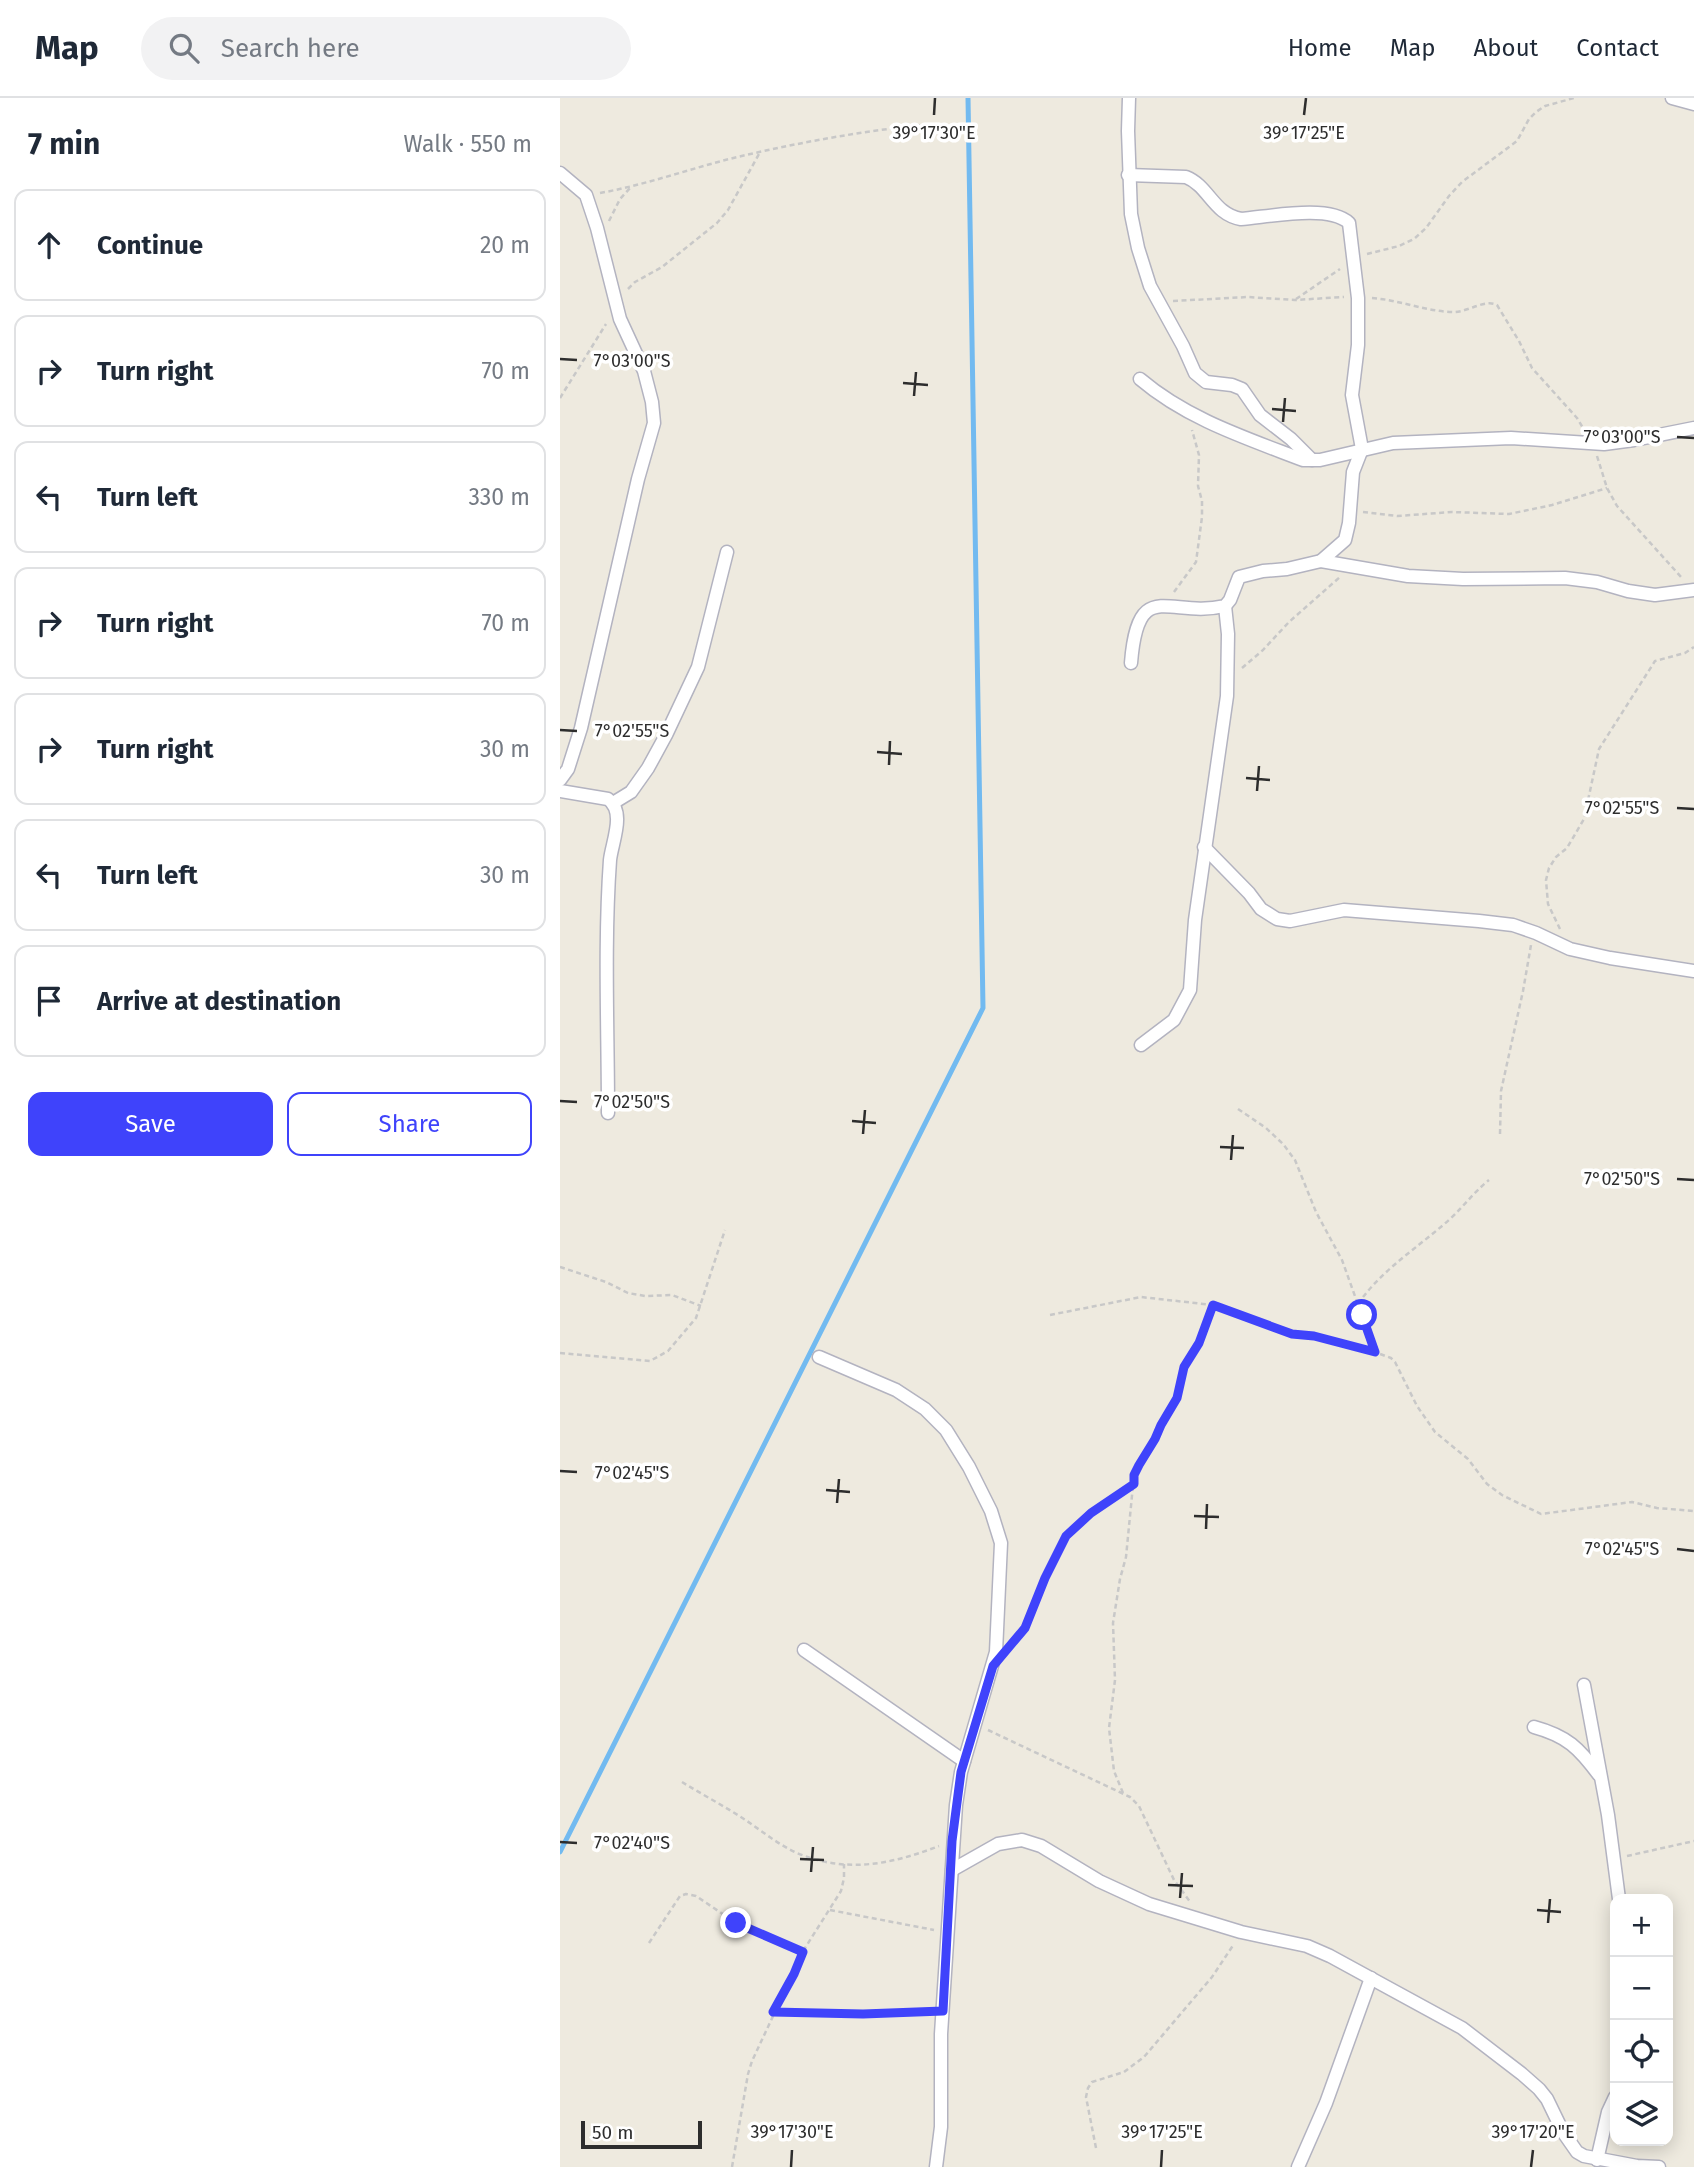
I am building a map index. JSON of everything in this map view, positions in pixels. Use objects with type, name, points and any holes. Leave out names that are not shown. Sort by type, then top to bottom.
[{"type":"street","points":[[1129,98],[1128,175],[1131,214],[1150,286],[1195,373],[1206,382],[1232,384],[1242,389],[1260,415],[1291,439],[1312,460]]},
{"type":"street","points":[[1672,98],[1694,104]]},
{"type":"street","points":[[560,173],[586,195],[620,319],[645,371],[654,423],[635,492],[581,728],[568,769],[560,780]]},
{"type":"street","points":[[1128,175],[1186,177],[1193,180],[1212,202],[1232,218],[1319,212],[1334,214],[1349,223],[1358,298],[1358,345],[1352,395],[1362,449],[1353,472],[1345,540],[1321,561]]},
{"type":"street","points":[[1140,379],[1172,404],[1186,411],[1303,460],[1320,460],[1393,443],[1511,438],[1592,443],[1634,440],[1694,428]]},
{"type":"street","points":[[613,803],[631,792],[648,768],[698,667],[727,552]]},
{"type":"street","points":[[1131,663],[1136,629],[1142,615],[1149,608],[1225,606],[1239,577],[1245,574],[1287,569],[1321,561],[1408,576],[1463,579],[1565,578],[1655,595],[1694,590]]},
{"type":"street","points":[[1141,1045],[1174,1020],[1190,990],[1195,920],[1228,678],[1225,606]]},
{"type":"street","points":[[560,791],[608,799],[613,803],[617,819],[610,870],[608,1113]]},
{"type":"street","points":[[1204,847],[1261,909],[1277,919],[1290,920],[1344,910],[1513,925],[1570,949],[1645,965],[1694,971]]},
{"type":"street","points":[[819,1357],[896,1390],[925,1409],[946,1430],[969,1467],[991,1511],[1001,1543],[996,1652],[964,1761],[952,1841],[943,2011],[941,2127],[936,2167]]},
{"type":"street","points":[[804,1650],[964,1761]]},
{"type":"street","points":[[1584,1685],[1618,1894]]},
{"type":"street","points":[[1534,1727],[1554,1732],[1570,1742],[1601,1778]]},
{"type":"street","points":[[952,1870],[998,1844],[1023,1840],[1041,1846],[1121,1893],[1149,1904],[1241,1932],[1307,1945],[1462,2028],[1539,2089],[1577,2152],[1597,2160],[1659,2167]]},
{"type":"street","points":[[1298,2167],[1326,2103],[1371,1978]]},
{"type":"street","points":[[1597,2160],[1610,2108]]},
{"type":"path","points":[[1295,300],[1360,256],[1415,239],[1462,181],[1517,141],[1536,112],[1545,106],[1574,98]]},
{"type":"path","points":[[586,195],[631,187],[760,152],[822,139],[932,124]]},
{"type":"path","points":[[560,398],[604,329],[615,302],[635,282],[662,267],[718,223],[760,152]]},
{"type":"path","points":[[599,235],[631,187]]},
{"type":"path","points":[[1158,301],[1248,297],[1295,300],[1358,298],[1392,300],[1453,312],[1471,310],[1481,304],[1497,305],[1532,368],[1577,418],[1592,443],[1607,488],[1617,506],[1694,590]]},
{"type":"path","points":[[1163,606],[1196,562],[1202,517],[1198,486],[1199,455],[1186,411]]},
{"type":"path","points":[[1349,510],[1397,516],[1452,512],[1508,514],[1552,505],[1607,488]]},
{"type":"path","points":[[1228,678],[1263,650],[1289,622],[1352,566]]},
{"type":"path","points":[[1570,949],[1548,904],[1546,880],[1549,868],[1578,832],[1584,819],[1599,749],[1624,713],[1648,670],[1661,658],[1685,653],[1694,647]]},
{"type":"path","points":[[1500,1134],[1501,1091],[1533,932]]},
{"type":"path","points":[[1238,1109],[1266,1128],[1283,1144],[1294,1160],[1316,1212],[1342,1260],[1375,1352]]},
{"type":"path","points":[[1357,1304],[1381,1277],[1452,1217],[1474,1192],[1489,1180]]},
{"type":"path","points":[[560,1353],[650,1361],[668,1351],[696,1318],[725,1230]]},
{"type":"path","points":[[560,1267],[606,1282],[628,1293],[645,1296],[672,1295],[701,1306]]},
{"type":"path","points":[[1050,1315],[1141,1297],[1213,1305],[1292,1334],[1314,1336],[1375,1352],[1395,1362],[1417,1406],[1435,1432],[1468,1459],[1487,1484],[1502,1495],[1541,1514],[1632,1502],[1657,1508],[1694,1511]]},
{"type":"path","points":[[1123,1793],[1114,1771],[1109,1728],[1115,1680],[1113,1623],[1126,1557],[1134,1475],[1177,1398],[1184,1367],[1199,1343],[1213,1305]]},
{"type":"path","points":[[1011,1645],[1025,1628],[1066,1536],[1091,1513],[1134,1484]]},
{"type":"path","points":[[976,1724],[1130,1797],[1139,1806],[1174,1880],[1204,1919]]},
{"type":"path","points":[[682,1782],[798,1853],[844,1864],[868,1866],[901,1860],[952,1841]]},
{"type":"path","points":[[1614,1859],[1694,1841]]},
{"type":"path","points":[[732,2167],[748,2074],[773,2012],[803,1952],[841,1891],[844,1864]]},
{"type":"path","points":[[649,1943],[680,1896],[686,1894],[696,1896],[743,1927],[803,1952]]},
{"type":"path","points":[[830,1910],[910,1924],[948,1934]]},
{"type":"path","points":[[1096,2148],[1086,2097],[1092,2082],[1124,2072],[1158,2042],[1212,1977],[1241,1932]]},
{"type":"path","points":[[773,2012],[863,2014],[943,2011]]},
{"type":"waterway","points":[[560,1852],[983,1008],[968,98]]},
{"type":"route","points":[[736,1923],[803,1952],[773,2012],[863,2014],[943,2011],[952,1841],[966,1752],[993,1666],[1025,1628],[1066,1536],[1091,1513],[1134,1484],[1134,1475],[1139,1465],[1177,1398],[1184,1367],[1207,1326],[1213,1305],[1292,1334],[1314,1336],[1375,1352],[1362,1315]]}]
